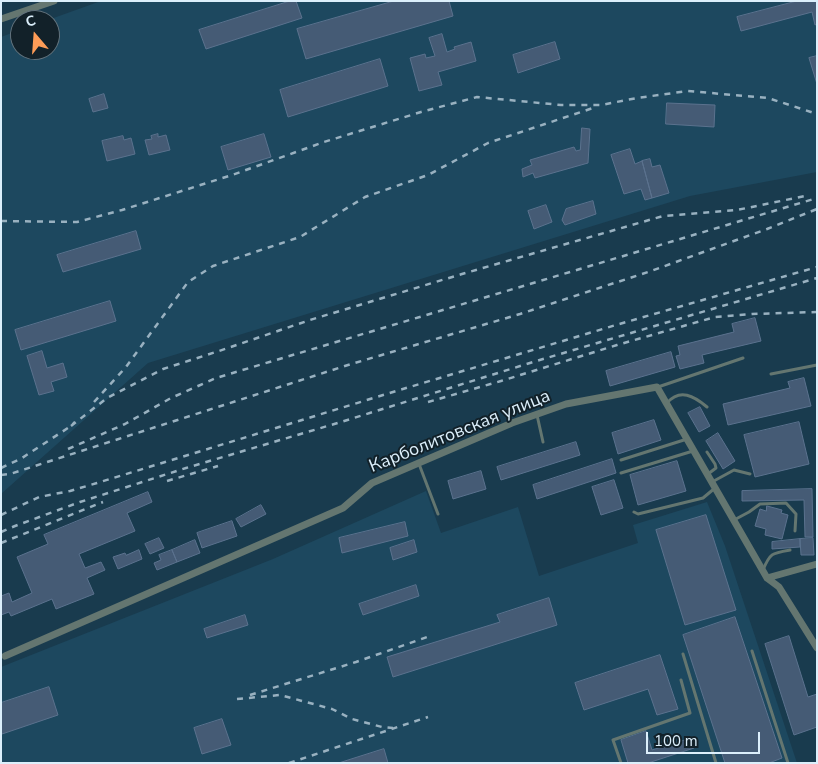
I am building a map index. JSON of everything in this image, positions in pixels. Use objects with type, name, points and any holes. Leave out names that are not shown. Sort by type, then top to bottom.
[{"type":"street","points":[[1,19],[54,1]]},
{"type":"street","points":[[657,387],[765,574],[779,587],[817,648]]},
{"type":"street","name":"Карболитовская улица","points":[[5,656],[343,508],[372,483],[512,423],[566,404],[657,387]]},
{"type":"street","points":[[765,574],[817,564]]},
{"type":"lane","points":[[657,387],[742,358]]},
{"type":"lane","points":[[771,374],[817,365]]},
{"type":"lane","points":[[667,404],[672,398],[678,395],[685,395],[700,401],[707,407]]},
{"type":"lane","points":[[537,414],[543,442]]},
{"type":"lane","points":[[621,460],[687,439]]},
{"type":"lane","points":[[621,473],[694,450]]},
{"type":"lane","points":[[707,452],[716,468],[708,474]]},
{"type":"lane","points":[[418,463],[438,514]]},
{"type":"lane","points":[[634,512],[638,514],[703,498],[713,485],[734,470],[750,474]]},
{"type":"lane","points":[[734,520],[760,504],[786,503],[796,514],[795,531]]},
{"type":"lane","points":[[765,574],[766,563],[771,555],[790,550]]},
{"type":"lane","points":[[752,651],[788,763]]},
{"type":"lane","points":[[683,654],[716,763]]},
{"type":"lane","points":[[621,763],[613,740],[690,714],[680,680]]},
{"type":"shaded area","points":[[101,1],[817,1],[817,172],[690,196],[148,363],[1,494],[1,37],[10,34],[10,60],[60,60],[60,16]]},
{"type":"shaded area","points":[[426,491],[441,533],[518,507],[539,576],[638,543],[633,525],[707,502],[725,546],[797,763],[1,763],[1,667],[273,559]]},
{"type":"building","points":[[290,1],[296,1],[302,18],[206,49],[199,30]]},
{"type":"building","points":[[394,1],[449,1],[453,16],[306,59],[297,29]]},
{"type":"building","points":[[797,1],[817,1],[817,24],[815,25],[812,12],[741,31],[737,17]]},
{"type":"building","points":[[442,34],[447,52],[455,49],[454,47],[471,42],[476,61],[438,72],[442,85],[419,91],[410,58],[425,54],[426,58],[435,56],[429,38]]},
{"type":"building","points":[[555,42],[560,59],[518,73],[513,55]]},
{"type":"building","points":[[817,56],[817,84],[809,58]]},
{"type":"building","points":[[380,59],[388,86],[288,117],[280,90]]},
{"type":"building","points":[[104,94],[108,108],[93,112],[89,99]]},
{"type":"building","points":[[667,103],[715,105],[714,127],[666,124]]},
{"type":"building","points":[[582,128],[590,129],[588,163],[535,178],[533,173],[523,177],[522,169],[532,165],[530,160],[574,147],[576,151],[580,150]]},
{"type":"building","points":[[158,134],[158,137],[166,135],[170,150],[149,155],[145,140],[152,139],[151,136]]},
{"type":"building","points":[[264,134],[271,157],[228,170],[221,147]]},
{"type":"building","points":[[123,136],[124,140],[131,138],[135,154],[107,161],[102,141]]},
{"type":"building","points":[[630,149],[635,164],[642,161],[652,198],[645,200],[641,189],[624,194],[611,155]]},
{"type":"building","points":[[650,159],[652,167],[660,165],[669,193],[652,198],[642,161]]},
{"type":"building","points":[[593,201],[596,214],[565,225],[562,220],[566,209]]},
{"type":"building","points":[[546,205],[552,222],[534,229],[528,211]]},
{"type":"building","points":[[136,231],[141,249],[63,272],[57,255]]},
{"type":"building","points":[[110,301],[116,321],[21,350],[15,330]]},
{"type":"building","points":[[755,318],[761,341],[702,355],[704,363],[680,369],[676,356],[680,355],[678,346],[734,332],[732,324]]},
{"type":"building","points":[[42,351],[47,368],[63,363],[67,377],[51,382],[54,391],[39,395],[27,356]]},
{"type":"building","points":[[671,352],[675,367],[610,386],[606,371]]},
{"type":"building","points":[[804,378],[811,406],[728,425],[723,404],[790,388],[788,382]]},
{"type":"building","points":[[700,407],[710,426],[699,432],[688,413]]},
{"type":"building","points":[[654,420],[661,440],[618,454],[612,433]]},
{"type":"building","points":[[799,422],[809,464],[755,477],[744,435]]},
{"type":"building","points":[[718,433],[735,461],[723,469],[706,441]]},
{"type":"building","points":[[576,442],[580,455],[501,480],[497,467]]},
{"type":"building","points":[[612,459],[616,473],[537,499],[533,485]]},
{"type":"building","points":[[677,461],[686,491],[638,505],[630,475]]},
{"type":"building","points":[[481,471],[486,489],[453,499],[448,481]]},
{"type":"building","points":[[614,480],[623,508],[601,515],[592,487]]},
{"type":"building","points":[[812,489],[813,537],[805,537],[804,500],[742,501],[742,491]]},
{"type":"building","points":[[148,492],[152,502],[127,513],[135,531],[79,554],[85,568],[101,562],[105,570],[87,578],[94,594],[56,609],[52,599],[11,616],[9,612],[1,615],[1,596],[9,593],[12,602],[32,593],[17,557],[48,544],[44,535]]},
{"type":"building","points":[[261,505],[266,514],[241,527],[236,519]]},
{"type":"building","points":[[767,506],[782,510],[781,513],[788,515],[782,539],[765,535],[766,529],[755,526],[760,509],[766,511]]},
{"type":"building","points":[[706,515],[736,610],[685,625],[656,530]]},
{"type":"building","points":[[232,521],[237,536],[202,548],[197,533]]},
{"type":"building","points":[[405,522],[408,536],[342,553],[339,538]]},
{"type":"building","points":[[159,538],[164,548],[150,554],[145,544]]},
{"type":"building","points":[[813,538],[814,555],[801,555],[800,539]]},
{"type":"building","points":[[800,539],[800,547],[772,549],[772,542]]},
{"type":"building","points":[[195,540],[200,553],[177,562],[172,550]]},
{"type":"building","points":[[414,540],[417,552],[393,560],[390,548]]},
{"type":"building","points":[[139,550],[142,559],[118,569],[113,557]]},
{"type":"building","points":[[172,550],[177,562],[157,570],[154,563],[161,560],[159,555]]},
{"type":"building","points":[[416,585],[419,596],[363,615],[359,604]]},
{"type":"building","points":[[549,598],[557,625],[393,677],[387,657],[500,622],[497,615]]},
{"type":"building","points":[[245,615],[248,625],[207,638],[204,629]]},
{"type":"building","points":[[735,617],[782,758],[769,763],[725,763],[683,635]]},
{"type":"building","points":[[789,636],[808,697],[817,694],[817,727],[794,735],[765,644]]},
{"type":"building","points":[[660,655],[678,709],[657,715],[648,689],[584,710],[575,683]]},
{"type":"building","points":[[49,687],[58,715],[2,734],[1,703]]},
{"type":"building","points":[[222,719],[231,745],[202,754],[194,728]]},
{"type":"building","points":[[646,731],[652,750],[691,738],[694,748],[648,763],[628,763],[621,740]]},
{"type":"building","points":[[384,749],[388,763],[339,763]]},
{"type":"railway","points":[[1,221],[77,222],[122,210],[232,175],[324,142],[477,97],[561,105],[601,105],[688,91],[768,98],[817,114]]},
{"type":"railway","points":[[94,402],[126,367],[188,282],[213,266],[300,237],[365,197],[428,175],[488,143],[593,108]]},
{"type":"railway","points":[[71,426],[107,398],[163,369],[310,320],[663,216],[737,210],[805,196]]},
{"type":"railway","points":[[68,449],[125,424],[171,398],[216,378],[817,198]]},
{"type":"railway","points":[[1,475],[10,474],[348,365],[520,314],[651,271],[817,209]]},
{"type":"railway","points":[[1,515],[39,497],[70,491],[616,325],[817,267]]},
{"type":"railway","points":[[1,532],[80,502],[186,468],[817,278]]},
{"type":"railway","points":[[428,402],[715,317],[817,312]]},
{"type":"railway","points":[[1,468],[22,458],[75,422]]},
{"type":"railway","points":[[167,481],[218,466]]},
{"type":"railway","points":[[1,543],[103,502]]},
{"type":"railway","points":[[250,695],[356,662],[430,636]]},
{"type":"railway","points":[[237,699],[280,695],[332,709],[352,719],[393,728]]},
{"type":"railway","points":[[289,763],[428,717]]}]
